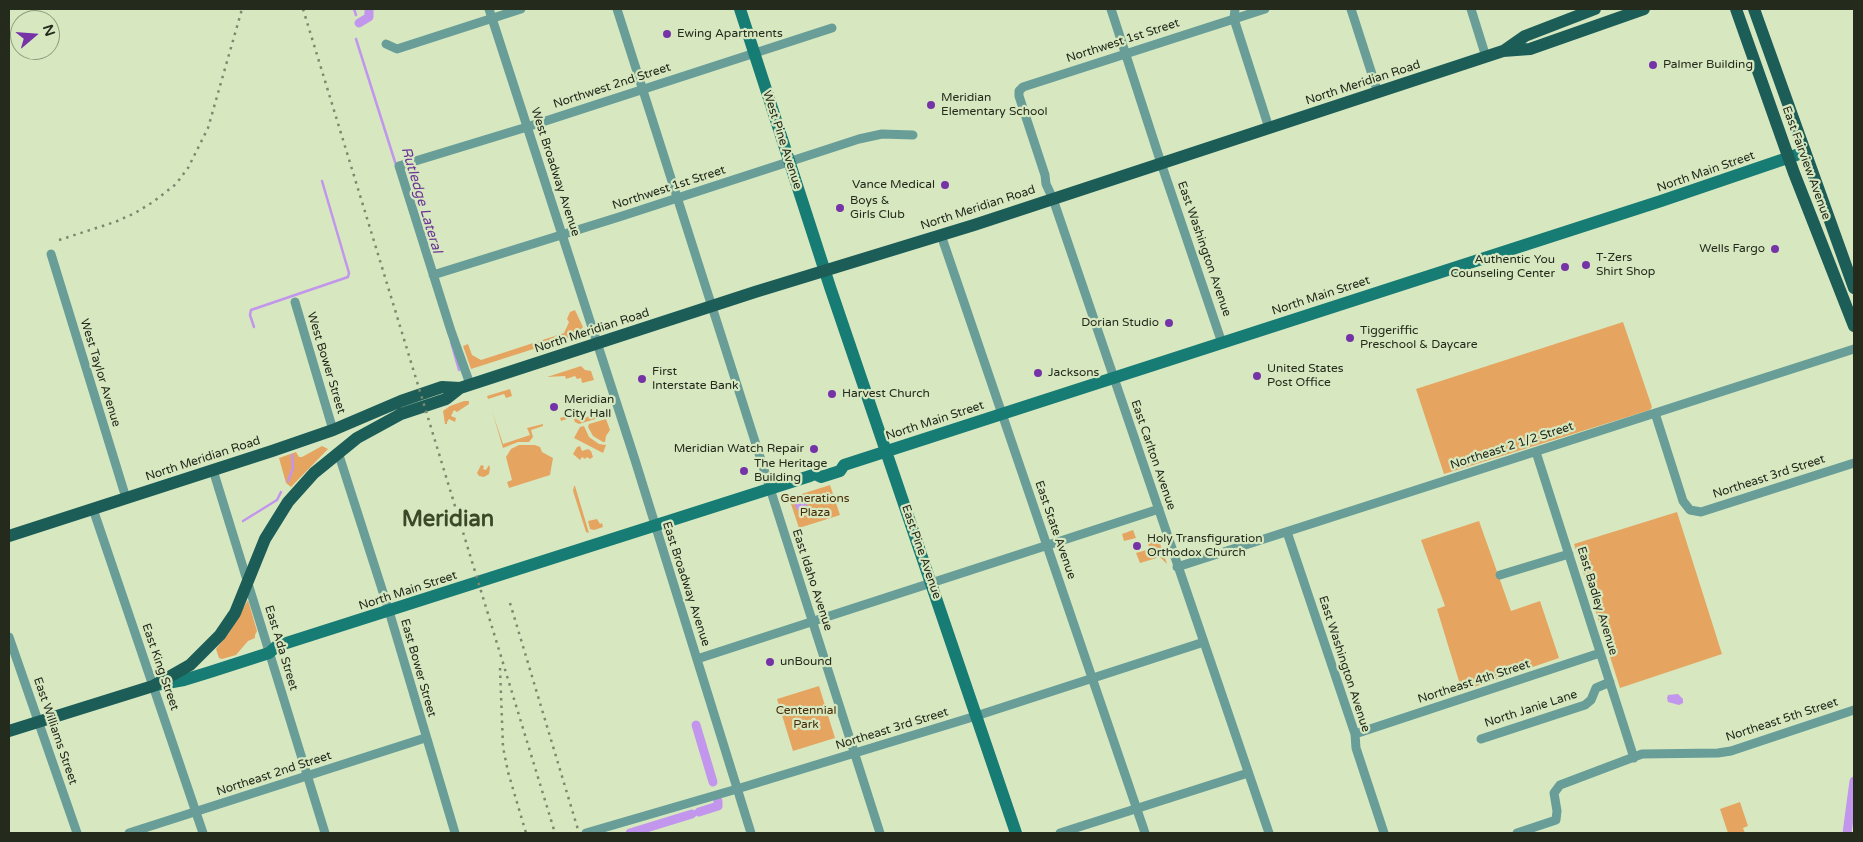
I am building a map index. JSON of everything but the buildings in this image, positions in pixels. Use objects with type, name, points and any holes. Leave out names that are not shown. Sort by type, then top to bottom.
[{"type":"main road","name":"North Meridian Road","points":[[9,536],[333,430],[401,401],[442,387],[465,386],[712,306],[941,235],[1378,93],[1503,51],[1525,36],[1595,9]]},
{"type":"main road","name":"North Meridian Road","points":[[1503,51],[1530,49],[1644,9]]},
{"type":"main road","name":"East Fairview Avenue","points":[[1736,9],[1789,158],[1854,326]]},
{"type":"main road","name":"East Fairview Avenue","points":[[1754,9],[1854,288]]},
{"type":"main road","name":"North Meridian Road","points":[[153,686],[190,665],[220,635],[235,613],[265,539],[288,502],[314,473],[356,438],[384,422],[409,411],[446,399],[465,386]]},
{"type":"main road","name":"North Main Street","points":[[9,731],[153,686]]},
{"type":"street","points":[[386,44],[397,48],[491,13],[521,9]]},
{"type":"street","name":"East Idaho Avenue","points":[[617,9],[676,199],[880,833]]},
{"type":"street","name":"West Pine Avenue","points":[[740,9],[825,271]]},
{"type":"street","name":"East Washington Avenue","points":[[1111,9],[1222,343]]},
{"type":"street","points":[[1235,9],[1234,19],[1270,128]]},
{"type":"street","name":"Northwest 1st Street","points":[[1019,91],[1022,87],[1265,9]]},
{"type":"street","points":[[1351,9],[1378,93]]},
{"type":"street","points":[[1471,9],[1486,57]]},
{"type":"street","name":"West Broadway Avenue","points":[[491,13],[597,344]]},
{"type":"street","name":"Northwest 2nd Street","points":[[433,275],[399,166],[643,90],[832,28]]},
{"type":"street","name":"East Carlton Avenue","points":[[1019,91],[1045,175],[1046,184],[1053,198],[1269,833]]},
{"type":"street","name":"Northwest 1st Street","points":[[433,275],[789,163],[859,139],[882,134],[913,134]]},
{"type":"street","name":"North Main Street","points":[[153,686],[184,680],[270,653],[277,646],[816,474],[819,469],[838,462],[844,465],[1806,152]]},
{"type":"street","name":"East State Avenue","points":[[941,235],[1145,833]]},
{"type":"street","name":"West Taylor Avenue","points":[[51,254],[126,498]]},
{"type":"street","name":"East Pine Avenue","points":[[825,271],[1016,833]]},
{"type":"street","points":[[433,275],[451,331],[465,386]]},
{"type":"street","name":"West Bower Street","points":[[294,302],[333,430]]},
{"type":"street","name":"East Broadway Avenue","points":[[597,344],[697,658],[750,833]]},
{"type":"street","name":"Northeast 2 1/2 Street","points":[[1177,567],[1854,349]]},
{"type":"street","name":"Northeast 3rd Street","points":[[1655,413],[1683,501],[1690,510],[1701,512],[1854,463]]},
{"type":"street","name":"East Bower Street","points":[[338,452],[389,611],[455,833]]},
{"type":"street","name":"East Badley Avenue","points":[[1536,452],[1634,758]]},
{"type":"street","name":"East Ada Street","points":[[213,470],[325,833]]},
{"type":"street","name":"East King Street","points":[[94,508],[203,833]]},
{"type":"street","points":[[697,658],[1159,509]]},
{"type":"street","name":"East Washington Avenue","points":[[1287,532],[1355,734],[1356,748],[1384,833]]},
{"type":"street","points":[[1500,575],[1570,554]]},
{"type":"street","name":"East Williams Street","points":[[9,637],[77,833]]},
{"type":"street","name":"Northeast 3rd Street","points":[[586,833],[854,754],[1204,642]]},
{"type":"street","name":"Northeast 4th Street","points":[[1355,734],[1600,653]]},
{"type":"street","name":"North Janie Lane","points":[[1481,738],[1584,706],[1591,700],[1596,688],[1610,682]]},
{"type":"street","name":"Northeast 5th Street","points":[[1517,833],[1556,820],[1557,811],[1554,793],[1560,785],[1642,754],[1718,753],[1731,751],[1854,710]]},
{"type":"street","name":"Northeast 2nd Street","points":[[129,833],[426,738]]},
{"type":"street","points":[[1060,833],[1248,773]]},
{"type":"green space","points":[[575,310],[583,327],[577,335],[471,369],[463,346],[468,344],[472,355],[481,360],[564,333],[569,322],[567,319],[570,312]]},
{"type":"green space","points":[[1623,322],[1652,407],[1650,410],[1444,474],[1416,389]]},
{"type":"green space","points":[[581,366],[585,370],[591,371],[594,380],[582,383],[581,378],[577,379],[575,376],[566,379],[565,376],[547,377]]},
{"type":"green space","points":[[510,389],[512,396],[506,398],[504,394],[488,399],[487,396]]},
{"type":"green space","points":[[469,401],[469,404],[457,412],[454,410],[451,416],[456,418],[455,422],[449,419],[447,424],[445,424],[443,411],[450,406]]},
{"type":"green space","points":[[492,411],[503,444],[530,435],[527,428],[543,424],[543,426],[531,430],[533,437],[529,442],[518,442],[503,448]]},
{"type":"green space","points":[[604,411],[605,416],[579,424],[575,422],[573,417],[561,421],[560,418],[575,413],[578,420]]},
{"type":"green space","points":[[606,419],[610,430],[605,442],[603,442],[593,436],[588,427],[589,424]]},
{"type":"green space","points":[[584,426],[589,437],[599,444],[606,445],[603,453],[574,438],[580,427]]},
{"type":"green space","points":[[519,445],[535,445],[540,447],[542,452],[553,458],[550,475],[509,488],[507,482],[512,480],[506,457],[511,449]]},
{"type":"green space","points":[[322,446],[328,449],[291,487],[286,483],[279,458],[296,452],[299,457],[302,457]]},
{"type":"green space","points":[[580,446],[582,451],[588,449],[591,451],[593,457],[585,459],[582,457],[580,460],[573,454],[577,447]]},
{"type":"green space","points":[[481,465],[486,470],[489,465],[490,468],[489,474],[484,477],[479,476],[477,473]]},
{"type":"green space","name":"Generations Plaza","points":[[830,485],[840,515],[799,528],[789,498]]},
{"type":"green space","points":[[574,486],[589,533],[586,532],[573,491]]},
{"type":"green space","points":[[1677,512],[1722,654],[1620,688],[1574,544]]},
{"type":"green space","points":[[597,519],[600,524],[602,523],[603,527],[594,530],[590,529],[588,521]]},
{"type":"green space","points":[[1479,521],[1511,611],[1540,601],[1559,658],[1462,691],[1437,609],[1445,606],[1421,540]]},
{"type":"green space","points":[[1133,530],[1136,538],[1124,541],[1122,534]]},
{"type":"green space","points":[[1157,535],[1167,564],[1160,557],[1140,563],[1136,553],[1150,549],[1146,539]]},
{"type":"green space","points":[[248,600],[257,631],[255,638],[248,641],[236,655],[222,659],[219,658],[216,649],[229,633]]},
{"type":"green space","name":"Centennial Park","points":[[819,686],[835,738],[793,751],[777,699]]},
{"type":"green space","points":[[1740,802],[1748,826],[1743,828],[1745,833],[1728,833],[1720,809]]},
{"type":"shaded area","points":[[799,499],[803,499],[807,505],[803,511],[799,511],[795,507],[795,503]]},
{"type":"shaded area","points":[[1678,694],[1683,699],[1683,703],[1679,705],[1668,702],[1668,695]]},
{"type":"waterway","points":[[354,9],[356,15]]},
{"type":"waterway","name":"Rutledge Lateral","points":[[359,23],[369,17],[369,9]]},
{"type":"waterway","name":"Rutledge Lateral","points":[[356,39],[396,165]]},
{"type":"waterway","points":[[254,327],[250,315],[251,310],[348,277],[349,273],[322,181]]},
{"type":"waterway","name":"Rutledge Lateral","points":[[451,342],[459,370]]},
{"type":"waterway","points":[[288,481],[293,468],[292,455]]},
{"type":"waterway","points":[[243,521],[277,500],[281,492]]},
{"type":"waterway","points":[[696,725],[713,782]]},
{"type":"waterway","points":[[1847,833],[1854,781]]},
{"type":"waterway","points":[[699,812],[718,806],[718,801]]},
{"type":"waterway","points":[[630,833],[692,814]]},
{"type":"railway","points":[[59,240],[115,222],[135,213],[176,184],[188,168],[208,128],[242,9]]},
{"type":"railway","points":[[303,9],[555,833]]},
{"type":"railway","points":[[510,603],[579,833]]},
{"type":"railway","points":[[500,668],[503,747],[508,772],[526,833]]},
{"type":"place","name":"Ewing Apartments","points":[[667,34]]},
{"type":"place","name":"Palmer Building","points":[[1653,65]]},
{"type":"place","name":"Meridian Elementary School","points":[[931,105]]},
{"type":"place","name":"Vance Medical","points":[[945,185]]},
{"type":"place","name":"Boys & Girls Club","points":[[840,208]]},
{"type":"place","name":"Wells Fargo","points":[[1775,249]]},
{"type":"place","name":"T-Zers Shirt Shop","points":[[1586,265]]},
{"type":"place","name":"Authentic You Counseling Center","points":[[1565,267]]},
{"type":"place","name":"Dorian Studio","points":[[1169,323]]},
{"type":"place","name":"Tiggeriffic Preschool & Daycare","points":[[1350,338]]},
{"type":"place","name":"Jacksons","points":[[1038,373]]},
{"type":"place","name":"United States Post Office","points":[[1257,376]]},
{"type":"place","name":"First Interstate Bank","points":[[642,379]]},
{"type":"place","name":"Harvest Church","points":[[832,394]]},
{"type":"place","name":"Meridian City Hall","points":[[554,407]]},
{"type":"place","name":"Meridian Watch Repair","points":[[814,449]]},
{"type":"place","name":"The Heritage Building","points":[[744,471]]},
{"type":"place","name":"Holy Transfiguration Orthodox Church","points":[[1137,546]]},
{"type":"place","name":"unBound","points":[[770,662]]},
{"type":"district","name":"Meridian","points":[[448,520]]}]
